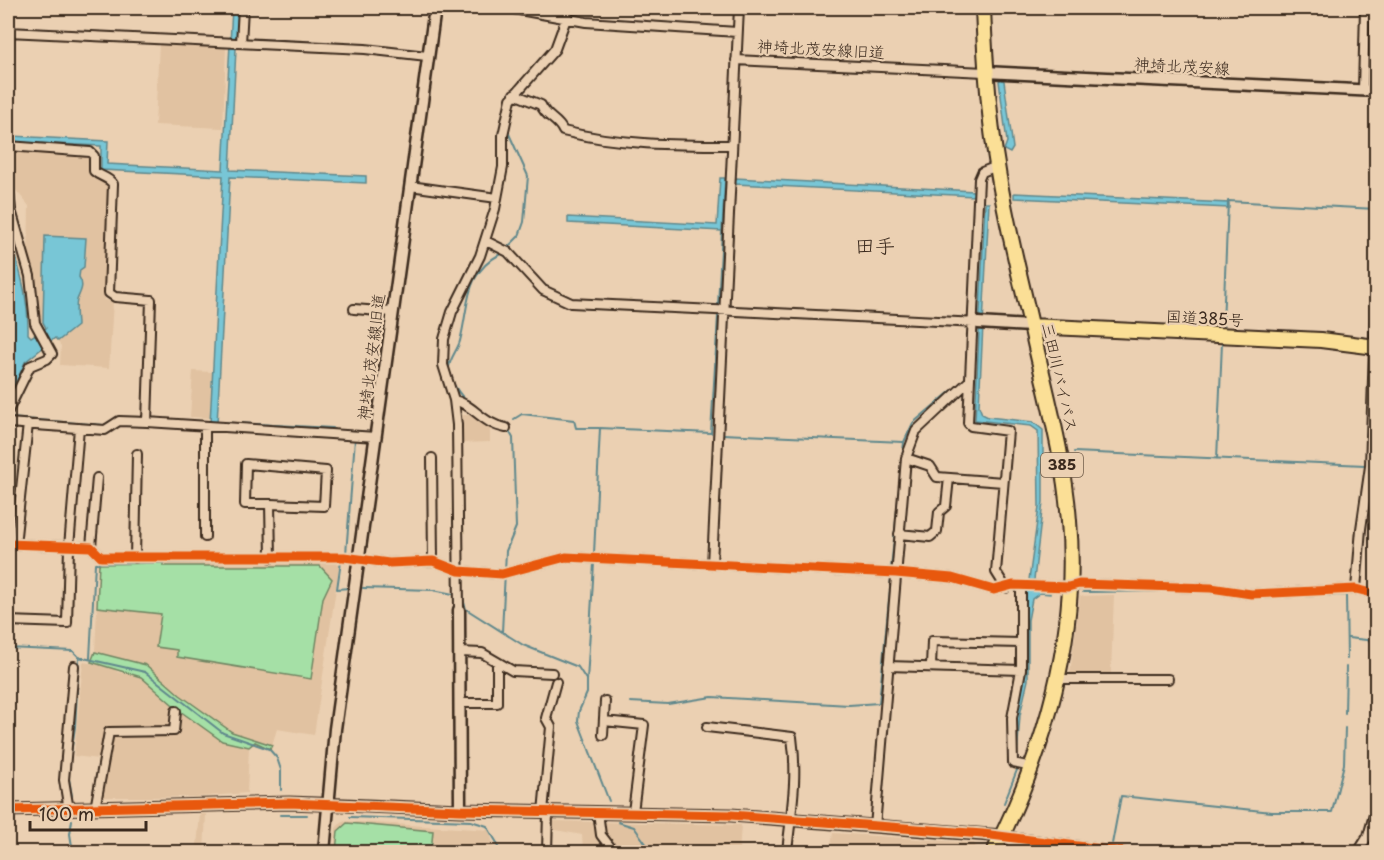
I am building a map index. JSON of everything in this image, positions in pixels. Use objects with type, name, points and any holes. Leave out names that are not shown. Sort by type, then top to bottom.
[{"type":"highway","name":"三田川バイパス","points":[[983,8],[985,72],[997,166],[1062,461],[1070,522],[1064,641],[1057,679],[1032,767],[994,852]]},
{"type":"highway","name":"国道385号","points":[[1031,326],[1321,340],[1375,347]]},
{"type":"street","points":[[8,54],[9,8]]},
{"type":"street","points":[[235,42],[243,8]]},
{"type":"street","name":"神埼北茂安線旧道","points":[[8,423],[105,430],[119,421],[147,422],[376,437],[435,8]]},
{"type":"street","name":"神埼北茂安線旧道","points":[[508,8],[569,19],[737,32],[735,60],[985,72]]},
{"type":"street","points":[[460,810],[457,425],[454,400],[443,364],[444,339],[452,312],[486,241],[503,167],[505,125],[517,95],[555,49],[569,19],[570,8]]},
{"type":"street","points":[[737,32],[739,8]]},
{"type":"street","points":[[1363,90],[1365,8]]},
{"type":"street","points":[[9,32],[365,49],[427,56]]},
{"type":"street","points":[[712,564],[735,60]]},
{"type":"street","name":"神埼北茂安線","points":[[985,72],[1377,91]]},
{"type":"street","points":[[517,95],[541,105],[544,113],[560,124],[562,131],[595,139],[662,144],[732,145]]},
{"type":"street","points":[[8,146],[90,152],[94,156],[94,171],[98,175],[109,178],[112,184],[109,293],[115,297],[151,300],[147,422]]},
{"type":"street","points":[[997,166],[982,172],[979,179],[979,323],[968,382],[968,423],[971,426],[1008,431],[996,572],[1006,588]]},
{"type":"street","points":[[8,185],[11,210],[30,276],[34,323],[49,345],[51,357],[30,366],[8,411]]},
{"type":"street","points":[[410,186],[497,198]]},
{"type":"street","points":[[486,241],[506,250],[543,290],[571,303],[1031,326]]},
{"type":"street","points":[[1356,590],[1361,529],[1370,466],[1377,291]]},
{"type":"street","points":[[354,309],[392,312]]},
{"type":"street","points":[[875,827],[906,458],[916,431],[968,382]]},
{"type":"street","points":[[454,400],[460,401],[481,419],[506,428]]},
{"type":"street","points":[[28,424],[11,545],[91,547],[101,557],[359,559],[388,563],[433,561],[459,571],[504,574],[566,557],[896,573],[952,578],[987,590],[1021,585],[1068,587],[1079,584],[1211,588],[1251,594],[1356,590],[1377,594]]},
{"type":"street","points":[[205,426],[205,537]]},
{"type":"street","points":[[8,621],[67,623],[69,547],[79,428]]},
{"type":"street","points":[[324,852],[326,804],[376,437]]},
{"type":"street","points":[[135,558],[137,454]]},
{"type":"street","points":[[432,458],[433,561]]},
{"type":"street","points":[[906,458],[930,466],[937,477],[1003,482]]},
{"type":"street","points":[[246,464],[326,471],[324,506],[270,504],[246,504],[246,464]]},
{"type":"street","points":[[91,547],[98,478]]},
{"type":"street","points":[[899,534],[930,537],[937,531],[939,512],[946,506],[949,478]]},
{"type":"street","points":[[270,504],[271,558]]},
{"type":"street","points":[[1021,585],[1021,670],[1012,718],[1013,763],[1032,767]]},
{"type":"street","points":[[931,667],[932,641],[1021,643]]},
{"type":"street","points":[[459,652],[482,653],[513,671],[552,673]]},
{"type":"street","points":[[460,704],[497,703],[497,662]]},
{"type":"street","points":[[69,810],[64,780],[74,666]]},
{"type":"street","points":[[888,666],[1021,670]]},
{"type":"street","points":[[1057,679],[1168,679]]},
{"type":"street","points":[[547,852],[545,812],[551,727],[546,718],[556,682]]},
{"type":"street","points":[[603,735],[605,701]]},
{"type":"street","points":[[95,809],[109,732],[174,731],[176,711]]},
{"type":"street","points":[[604,720],[644,726],[633,812]]},
{"type":"street","points":[[707,727],[792,737],[795,759],[793,819],[787,852]]},
{"type":"street","points":[[8,810],[326,804],[460,810],[633,812],[793,819],[1003,836],[1125,852]]},
{"type":"street","points":[[1358,852],[1368,836],[1377,808]]},
{"type":"street","points":[[598,812],[601,835],[614,852]]},
{"type":"shaded area","points":[[159,44],[226,47],[223,128],[155,125]]},
{"type":"shaded area","points":[[8,149],[85,153],[91,159],[91,174],[95,180],[104,181],[110,187],[105,300],[113,301],[109,368],[60,365],[61,346],[37,316],[38,297],[28,256],[29,206],[10,183]]},
{"type":"shaded area","points":[[193,371],[212,372],[210,418],[190,417]]},
{"type":"shaded area","points":[[461,415],[471,415],[490,428],[490,442],[462,443]]},
{"type":"shaded area","points":[[340,562],[314,735],[277,729],[272,745],[232,732],[180,695],[146,665],[95,652],[99,564]]},
{"type":"shaded area","points":[[1114,595],[1111,673],[1070,673],[1080,596]]},
{"type":"shaded area","points":[[83,662],[113,667],[117,672],[141,677],[180,711],[222,741],[249,747],[247,793],[196,797],[93,797],[99,759],[74,756]]},
{"type":"shaded area","points":[[200,814],[206,814],[204,852],[111,852],[111,846],[197,846]]},
{"type":"shaded area","points":[[343,821],[490,830],[494,852],[334,852],[336,828]]},
{"type":"shaded area","points":[[551,821],[741,825],[739,852],[583,850],[582,835],[551,829]]},
{"type":"shaded area","points":[[833,833],[974,843],[978,852],[830,852]]},
{"type":"green space","points":[[163,563],[163,566],[320,566],[332,579],[323,598],[311,679],[177,657],[177,650],[156,647],[161,614],[97,607],[99,564]]},
{"type":"green space","points":[[95,652],[146,665],[180,695],[232,732],[272,745],[270,749],[255,742],[249,747],[222,741],[180,711],[141,677],[91,662]]},
{"type":"green space","points":[[347,823],[433,831],[431,852],[336,852],[338,831]]},
{"type":"water","points":[[232,8],[238,8],[230,170],[366,176],[366,183],[230,177],[217,424],[210,423],[223,176],[101,170],[101,146],[11,142],[12,136],[108,141],[107,164],[223,170]]},
{"type":"water","points":[[1001,79],[1004,81],[1013,148],[1010,153],[1004,150],[1007,142],[999,81]]},
{"type":"water","points":[[720,178],[725,178],[722,231],[568,223],[568,217],[717,225]]},
{"type":"water","points":[[735,178],[974,191],[974,196],[735,184]]},
{"type":"water","points":[[1014,193],[1229,203],[1229,208],[1014,198]]},
{"type":"water","points":[[985,203],[989,203],[979,406],[982,414],[988,417],[1033,422],[1043,430],[1043,502],[1034,580],[1029,580],[1039,507],[1038,431],[1031,426],[975,420]]},
{"type":"water","points":[[8,228],[25,293],[28,334],[31,337],[46,328],[43,322],[45,236],[86,238],[84,267],[80,270],[79,277],[82,286],[76,303],[77,326],[58,341],[55,338],[25,362],[8,402]]},
{"type":"water","points":[[1026,588],[1050,589],[1050,594],[1040,593],[1032,599],[1028,620],[1028,680],[1020,715],[1017,757],[1016,717],[1024,681]]},
{"type":"waterway","points":[[558,51],[564,34]]},
{"type":"waterway","points":[[506,249],[519,236],[524,222],[528,176],[509,134],[509,121]]},
{"type":"waterway","points":[[1223,325],[1228,201],[1376,209]]},
{"type":"waterway","points":[[718,305],[722,231]]},
{"type":"waterway","points":[[469,403],[458,392],[449,367],[460,341],[467,302],[474,280],[489,261],[502,253]]},
{"type":"waterway","points":[[594,554],[600,428],[711,433],[718,316]]},
{"type":"waterway","points":[[1217,459],[1222,343]]},
{"type":"waterway","points":[[891,568],[904,442],[913,423],[951,391]]},
{"type":"waterway","points":[[514,419],[522,414],[574,420],[576,428],[599,428]]},
{"type":"waterway","points":[[10,418],[104,425],[118,417],[140,418]]},
{"type":"waterway","points":[[158,419],[212,422]]},
{"type":"waterway","points":[[216,422],[333,428],[335,431]]},
{"type":"waterway","points":[[501,423],[505,424],[513,438],[516,527],[506,551],[502,632]]},
{"type":"waterway","points":[[723,434],[903,442]]},
{"type":"waterway","points":[[346,554],[355,439]]},
{"type":"waterway","points":[[1074,452],[1365,465]]},
{"type":"waterway","points":[[90,658],[95,563],[341,561],[337,589],[349,588]]},
{"type":"waterway","points":[[587,681],[594,563]]},
{"type":"waterway","points":[[630,702],[668,704],[712,697],[849,705],[879,703],[891,578]]},
{"type":"waterway","points":[[363,588],[433,590],[453,594]]},
{"type":"waterway","points":[[1083,592],[1205,591]]},
{"type":"waterway","points":[[1220,593],[1254,598],[1346,595],[1347,659]]},
{"type":"waterway","points":[[463,599],[466,609],[523,645],[578,667],[587,681],[587,693],[579,711],[578,721],[609,801]]},
{"type":"waterway","points":[[1348,638],[1376,641]]},
{"type":"waterway","points":[[8,648],[73,651],[79,657],[145,672],[223,733],[269,749],[277,758],[281,770],[281,790]]},
{"type":"waterway","points":[[72,796],[68,773],[75,727],[79,657]]},
{"type":"waterway","points":[[1345,713],[1346,667]]},
{"type":"waterway","points":[[1112,844],[1121,796],[1272,812],[1332,812],[1344,764],[1345,728]]},
{"type":"waterway","points":[[1004,803],[1017,770]]},
{"type":"waterway","points":[[280,815],[307,815]]},
{"type":"waterway","points":[[350,817],[471,821],[487,826],[497,843],[499,852]]},
{"type":"waterway","points":[[72,820],[70,834],[73,852]]},
{"type":"waterway","points":[[618,822],[634,827],[652,852]]},
{"type":"cycle path","points":[[8,544],[91,547],[101,557],[344,557],[389,563],[433,561],[459,571],[502,574],[566,557],[896,573],[952,578],[994,590],[1013,585],[1068,587],[1079,584],[1211,588],[1251,594],[1356,589],[1376,594]]},
{"type":"cycle path","points":[[8,810],[289,803],[460,810],[731,815],[983,834],[1125,852]]},
{"type":"district","name":"田手","points":[[875,246]]}]
